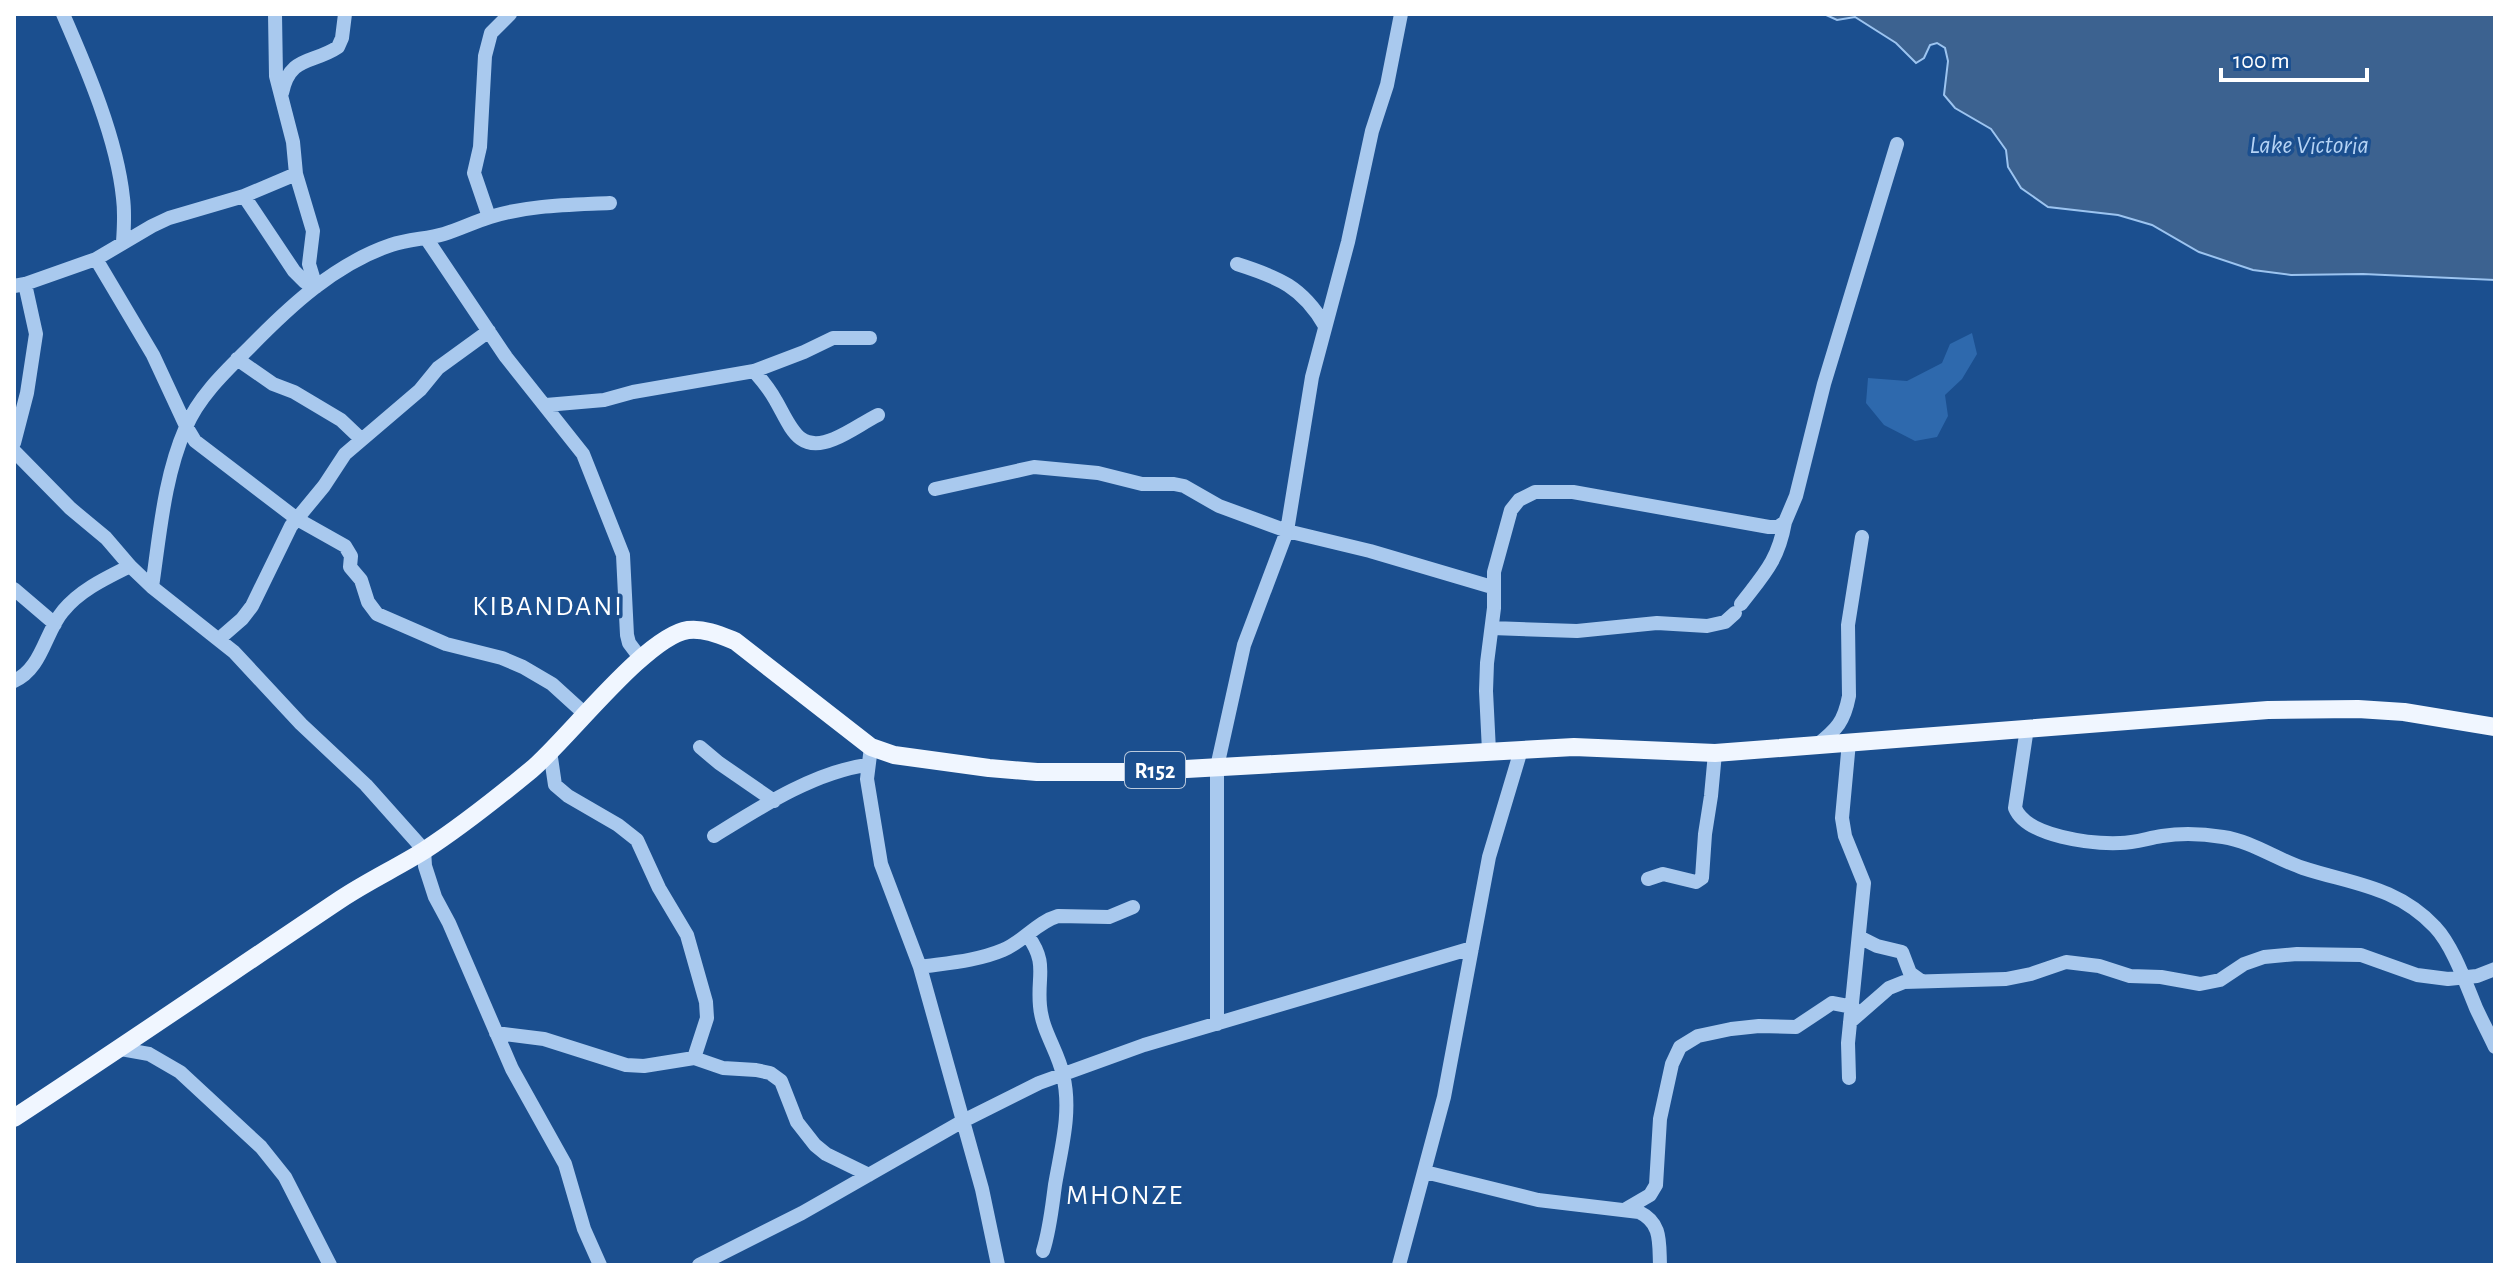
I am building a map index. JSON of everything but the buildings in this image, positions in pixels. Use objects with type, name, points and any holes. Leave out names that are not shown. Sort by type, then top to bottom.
[{"type":"main road","name":"R152","points":[[14,1118],[345,897],[424,850],[486,806],[535,767],[641,659],[666,639],[688,630],[713,632],[735,641],[869,756],[894,755],[1037,772],[1133,772],[1608,747],[1715,753],[2201,714],[2316,709],[2404,712],[2495,727]]},
{"type":"street","points":[[63,14],[101,110],[118,168],[123,199],[123,242]]},
{"type":"street","points":[[275,14],[274,64],[293,142],[296,174],[313,231],[309,264],[315,285]]},
{"type":"street","points":[[282,97],[286,78],[292,69],[301,62],[338,47],[345,14]]},
{"type":"street","points":[[489,217],[474,173],[480,147],[485,56],[491,33],[510,14]]},
{"type":"street","points":[[1217,1024],[1217,767],[1244,645],[1287,531],[1302,429],[1325,326],[1352,227],[1372,131],[1387,85],[1401,14]]},
{"type":"street","points":[[1492,628],[1591,630],[1657,623],[1707,626],[1725,622],[1738,608],[1772,564],[1782,538],[1796,496],[1824,384],[1897,144]]},
{"type":"street","points":[[14,443],[25,404],[36,334],[20,285],[96,259],[169,218],[244,196],[296,174]]},
{"type":"street","points":[[244,196],[294,271],[305,282],[315,285]]},
{"type":"street","points":[[152,587],[170,475],[186,426],[196,408],[237,359],[315,285],[390,245],[457,230],[489,217],[531,209],[610,203]]},
{"type":"street","points":[[426,238],[517,371],[583,454],[603,508],[619,540],[625,570],[627,635],[641,659]]},
{"type":"street","points":[[96,259],[153,355],[195,441],[297,519],[349,550],[350,567],[361,580],[368,602],[377,614],[446,644],[502,658],[523,667],[552,684],[585,714]]},
{"type":"street","points":[[1237,264],[1295,289],[1314,307],[1325,326]]},
{"type":"street","points":[[219,639],[252,606],[285,535],[345,454],[408,401],[438,368],[489,331]]},
{"type":"street","points":[[546,405],[604,400],[754,371],[833,338],[870,338]]},
{"type":"street","points":[[237,359],[273,384],[294,392],[341,420],[361,439]]},
{"type":"street","points":[[754,371],[773,396],[792,432],[811,443],[832,440],[878,415]]},
{"type":"street","points":[[179,409],[189,411],[196,408]]},
{"type":"street","points":[[14,451],[70,508],[106,538],[152,587],[234,652],[301,724],[366,785],[424,850],[425,866],[435,897],[512,1069],[565,1164],[584,1229],[600,1265]]},
{"type":"street","points":[[935,489],[1034,467],[1098,473],[1130,483],[1174,484],[1184,486],[1219,506],[1287,531],[1370,551],[1492,587]]},
{"type":"street","points":[[1489,751],[1486,691],[1492,587],[1498,552],[1511,510],[1519,500],[1535,492],[1573,492],[1769,527],[1778,527],[1785,522]]},
{"type":"street","points":[[1816,745],[1839,727],[1847,706],[1848,625],[1862,537]]},
{"type":"street","points":[[14,681],[30,669],[63,611],[86,591],[130,566]]},
{"type":"street","points":[[14,589],[55,624]]},
{"type":"street","points":[[2027,728],[2015,808],[2019,816],[2034,827],[2051,835],[2108,843],[2142,841],[2161,836],[2228,837],[2303,868],[2376,887],[2436,928],[2495,1047]]},
{"type":"street","points":[[1849,742],[1842,818],[1845,836],[1864,883],[1848,1052],[1849,1078]]},
{"type":"street","points":[[700,747],[774,801]]},
{"type":"street","points":[[1399,1265],[1451,1064],[1489,857],[1521,750]]},
{"type":"street","points":[[550,751],[555,785],[637,840],[659,888],[687,935],[706,1002],[707,1018],[694,1058]]},
{"type":"street","points":[[1648,879],[1658,874],[1696,882],[1702,878],[1715,753]]},
{"type":"street","points":[[714,836],[774,801],[869,756],[881,864],[920,967],[985,1204],[998,1265]]},
{"type":"street","points":[[920,967],[1004,950],[1058,916],[1109,917],[1133,907]]},
{"type":"street","points":[[1028,936],[1041,957],[1040,1007],[1063,1074],[1066,1099],[1065,1131],[1051,1225],[1043,1251]]},
{"type":"street","points":[[1859,937],[1877,946],[1902,952],[1910,973],[1921,981]]},
{"type":"street","points":[[699,1265],[802,1213],[963,1121],[1039,1083],[1144,1045],[1472,948]]},
{"type":"street","points":[[1852,1014],[1889,988],[1904,982],[2006,979],[2066,962],[2099,966],[2130,976],[2161,977],[2200,984],[2220,980],[2244,964],[2264,957],[2297,954],[2361,955],[2417,975],[2453,979],[2477,976],[2495,969]]},
{"type":"street","points":[[1626,1209],[1650,1195],[1656,1185],[1660,1119],[1672,1064],[1680,1047],[1698,1036],[1731,1029],[1796,1027],[1832,1003],[1852,1014]]},
{"type":"street","points":[[496,1033],[544,1039],[626,1065],[644,1066],[694,1058],[723,1068],[770,1073],[781,1081],[797,1122],[815,1145],[826,1154],[869,1175]]},
{"type":"street","points":[[121,1049],[149,1054],[180,1072],[261,1147],[285,1177],[330,1265]]},
{"type":"street","points":[[1425,1172],[1538,1200],[1626,1209],[1650,1218],[1659,1240],[1660,1265]]},
{"type":"shaded area","points":[[1972,333],[1977,354],[1962,379],[1945,395],[1948,416],[1937,437],[1915,441],[1884,425],[1866,403],[1868,378],[1907,381],[1942,363],[1950,344]]},
{"type":"water","name":"Lake Victoria","points":[[1824,14],[2495,14],[2495,280],[2363,274],[2291,275],[2253,270],[2199,252],[2152,225],[2118,215],[2048,207],[2021,188],[2008,167],[2006,150],[1991,129],[1955,108],[1944,95],[1948,61],[1945,48],[1937,43],[1930,45],[1924,58],[1916,63],[1896,43],[1855,17],[1837,20]]},
{"type":"district","name":"KIBANDANI","points":[[548,605]]},
{"type":"district","name":"MHONZE","points":[[1125,1194]]}]
